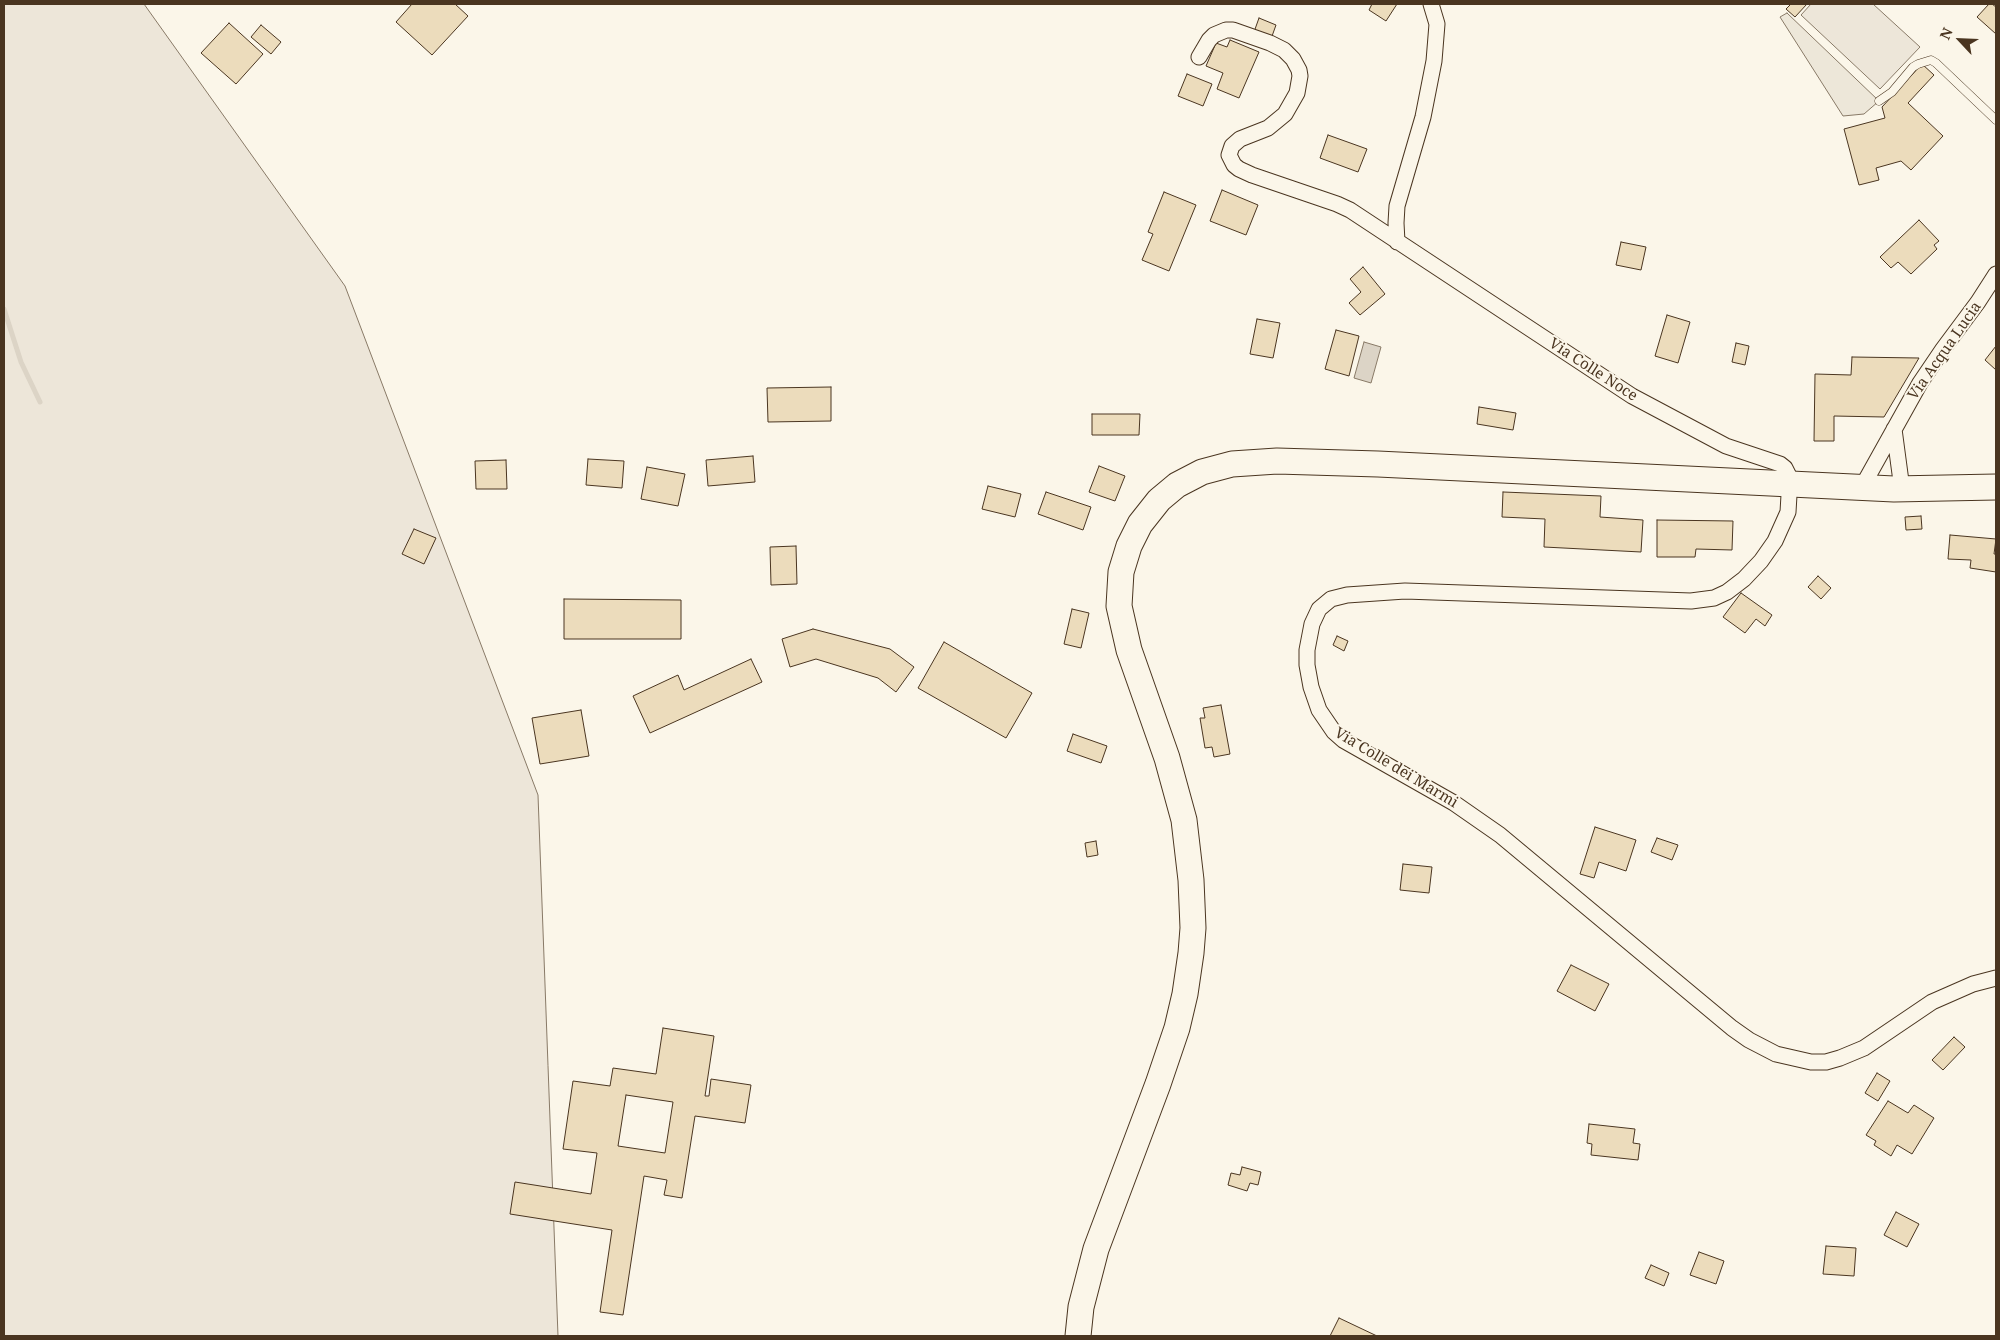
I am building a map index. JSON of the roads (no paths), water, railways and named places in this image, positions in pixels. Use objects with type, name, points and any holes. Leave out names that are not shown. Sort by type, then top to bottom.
[{"type":"main road","points":[[1078,1336],[1083,1296],[1096,1249],[1177,1028],[1187,985],[1192,945],[1192,880],[1184,820],[1172,774],[1128,650],[1119,606],[1120,579],[1125,556],[1135,531],[1148,512],[1170,490],[1193,476],[1222,466],[1254,462],[1378,464],[1902,489],[1996,487]]},
{"type":"street","points":[[1397,242],[1397,206],[1423,118],[1434,61],[1437,24],[1431,4]]},
{"type":"street","name":"Via Colle Noce","points":[[1199,56],[1209,40],[1219,32],[1226,30],[1270,43],[1289,54],[1296,63],[1300,76],[1294,101],[1290,108],[1276,122],[1236,142],[1230,150],[1231,160],[1239,169],[1342,206],[1359,215],[1397,242],[1632,396],[1726,446],[1780,464],[1788,472],[1791,484]]},
{"type":"street","name":"Via Acqua Lucia","points":[[1862,487],[1934,362],[1975,307],[1996,274]]},
{"type":"street","points":[[1894,429],[1902,489]]},
{"type":"street","name":"Via Colle dei Marmi","points":[[1791,484],[1790,505],[1786,519],[1770,549],[1739,583],[1727,592],[1714,598],[1691,601],[1405,591],[1347,595],[1331,599],[1322,605],[1314,618],[1307,650],[1309,680],[1319,710],[1325,721],[1339,736],[1454,803],[1494,830],[1732,1028],[1749,1040],[1776,1054],[1811,1062],[1826,1062],[1840,1058],[1864,1048],[1932,1002],[1966,987],[1996,978]]},
{"type":"lane","points":[[1879,101],[1892,92],[1918,64],[1931,60],[1996,120]]},
{"type":"waterway","points":[[4,309],[21,362],[40,402]]}]
